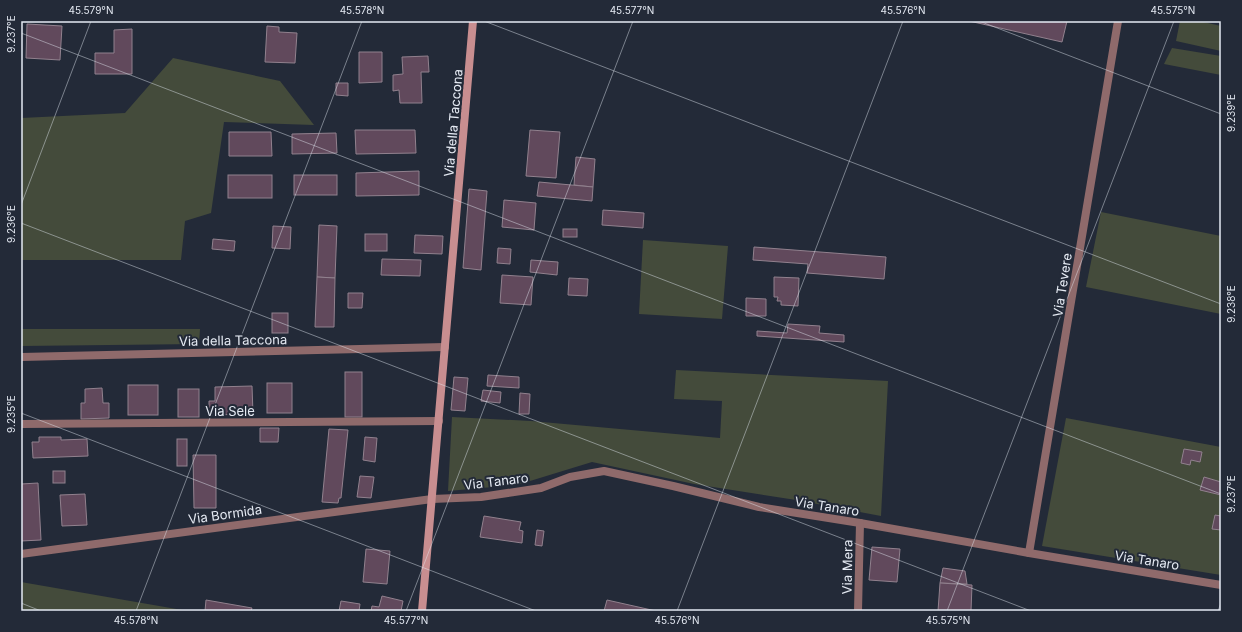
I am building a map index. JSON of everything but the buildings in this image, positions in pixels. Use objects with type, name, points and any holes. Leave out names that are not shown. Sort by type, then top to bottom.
[{"type":"main road","name":"Via della Taccona","points":[[422,611],[473,21]]},
{"type":"street","name":"Via Tevere","points":[[1029,553],[1118,21]]},
{"type":"street","name":"Via della Taccona","points":[[21,357],[445,347]]},
{"type":"street","name":"Via Sele","points":[[21,424],[439,421]]},
{"type":"street","name":"Via Tanaro","points":[[432,498],[481,497],[541,488],[570,477],[604,471],[759,507],[1221,585]]},
{"type":"street","name":"Via Bormida","points":[[21,554],[432,498]]},
{"type":"street","name":"Via Mera","points":[[858,611],[860,523]]},
{"type":"green space","points":[[1180,21],[1199,21],[1221,26],[1221,51],[1176,41]]},
{"type":"green space","points":[[1172,48],[1221,56],[1221,75],[1164,64]]},
{"type":"green space","points":[[173,58],[280,81],[314,125],[224,122],[211,213],[185,221],[181,260],[21,260],[21,118],[125,113]]},
{"type":"green space","points":[[1101,212],[1221,236],[1221,314],[1086,287]]},
{"type":"green space","points":[[643,240],[728,246],[722,319],[639,314]]},
{"type":"green space","points":[[21,329],[200,329],[199,344],[21,346]]},
{"type":"green space","points":[[676,370],[888,381],[881,516],[796,500],[694,484],[592,462],[517,485],[448,491],[452,417],[531,421],[720,438],[722,401],[674,399]]},
{"type":"green space","points":[[1066,418],[1221,447],[1221,575],[1042,546]]},
{"type":"green space","points":[[21,582],[188,611],[23,611]]}]
